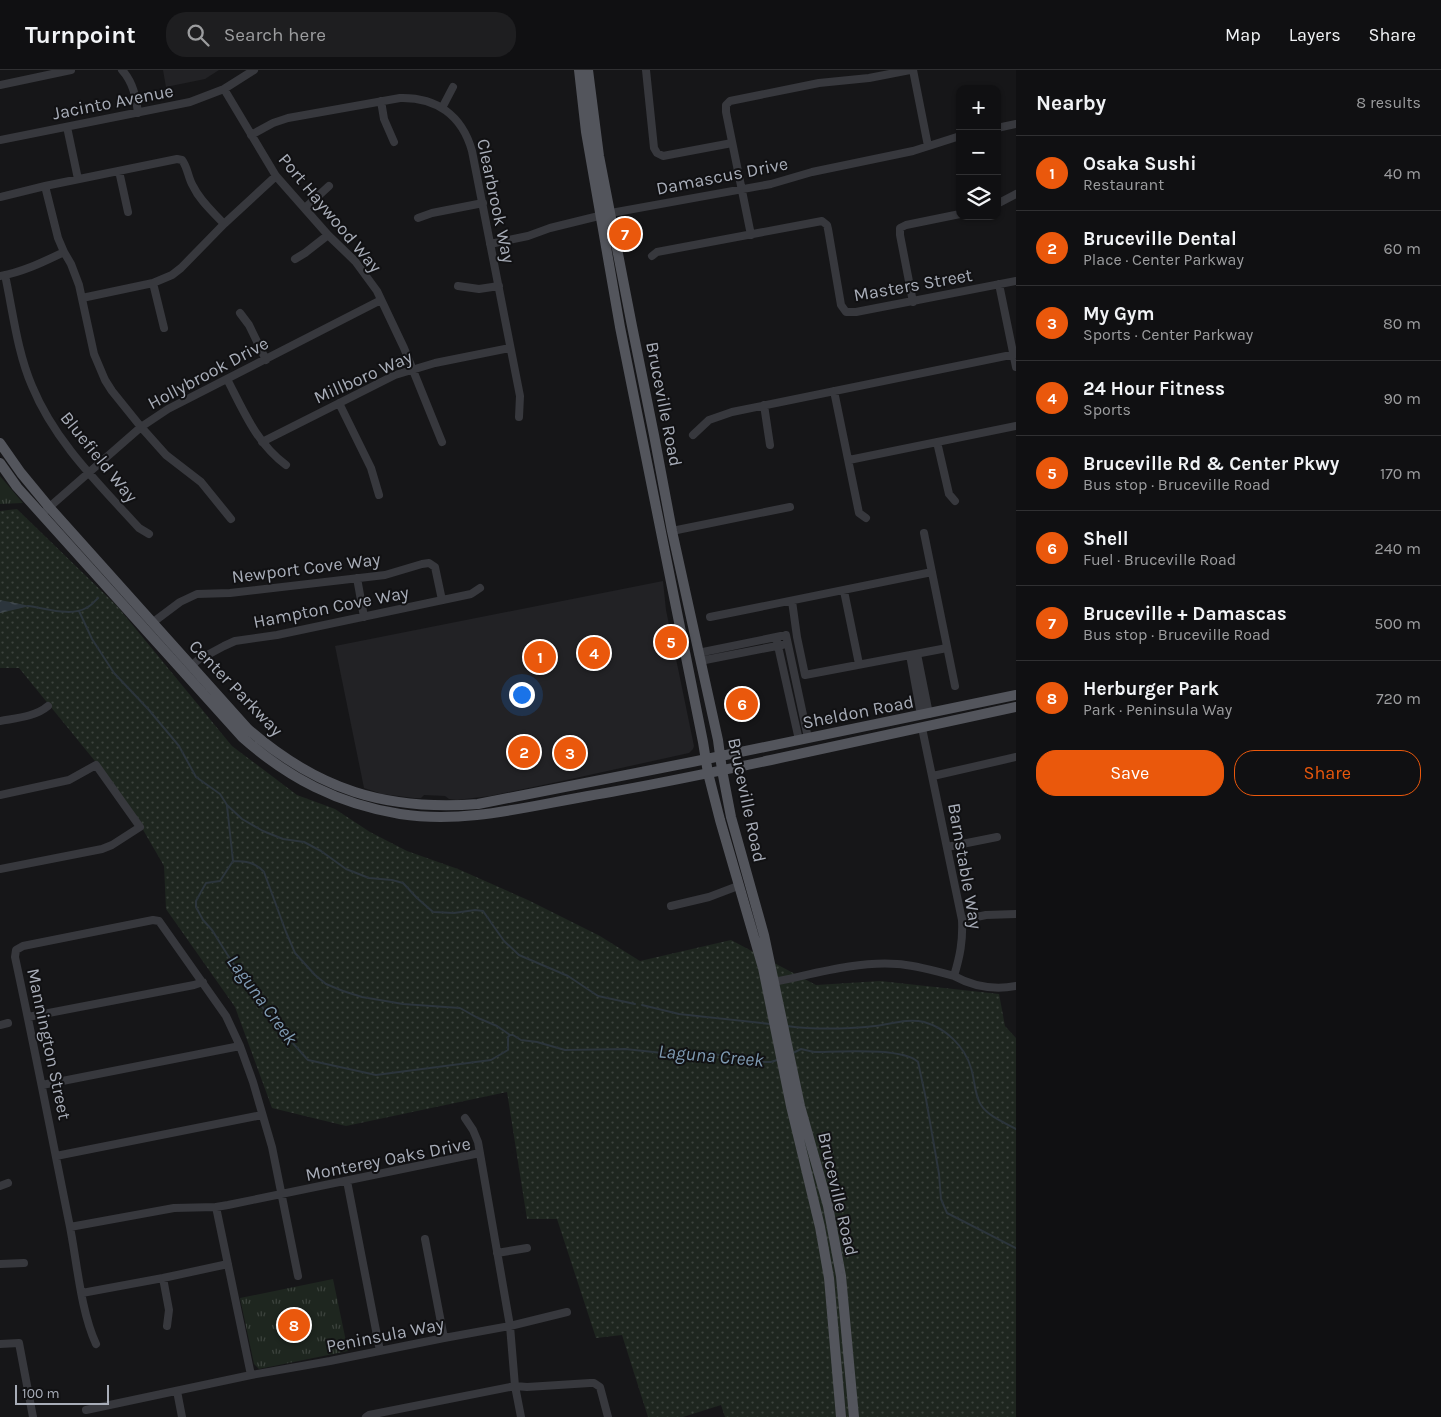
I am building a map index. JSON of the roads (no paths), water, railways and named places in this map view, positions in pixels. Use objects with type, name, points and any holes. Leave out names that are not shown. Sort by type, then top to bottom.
[{"type":"main road","name":"Bruceville Road","points":[[579,70],[586,132],[632,326],[731,817],[764,935],[774,982],[774,1001]]},
{"type":"main road","name":"Bruceville Road","points":[[588,70],[620,327],[708,773],[738,886],[774,1001],[787,1066],[791,1106],[820,1227],[832,1307],[841,1417]]},
{"type":"main road","name":"Center Parkway","points":[[0,444],[45,510],[230,726],[260,754],[294,777],[326,793],[344,800],[401,814],[437,817],[476,816],[605,794],[708,773]]},
{"type":"main road","name":"Center Parkway","points":[[0,463],[17,487],[45,510],[152,623],[248,729],[280,755],[321,779],[359,794],[397,802],[442,806],[478,804],[706,759]]},
{"type":"main road","points":[[672,586],[678,592],[688,630],[695,641]]},
{"type":"main road","name":"Sheldon Road","points":[[706,759],[1016,695]]},
{"type":"main road","name":"Sheldon Road","points":[[708,773],[1016,707]]},
{"type":"main road","points":[[522,808],[542,798],[556,795],[560,792],[561,788]]},
{"type":"main road","name":"Bruceville Road","points":[[787,1066],[828,1206],[840,1276],[854,1417]]},
{"type":"street","points":[[0,85],[71,70]]},
{"type":"street","points":[[122,70],[134,91],[138,113]]},
{"type":"street","name":"Jacinto Avenue","points":[[0,140],[190,102],[224,89],[254,70]]},
{"type":"street","points":[[646,70],[654,148],[657,153],[663,156],[732,143]]},
{"type":"street","points":[[751,235],[726,112],[726,105],[730,100],[911,70],[928,146]]},
{"type":"street","points":[[442,108],[453,87]]},
{"type":"street","name":"Port Haywood Way","points":[[224,89],[276,176],[328,235],[355,262],[372,285],[394,325],[442,442]]},
{"type":"street","name":"Clearbrook Way","points":[[251,135],[283,119],[400,98],[418,98],[429,102],[442,108],[459,123],[468,137],[472,151],[520,396],[519,417]]},
{"type":"street","points":[[381,101],[384,119],[394,142]]},
{"type":"street","points":[[1001,127],[1016,124]]},
{"type":"street","points":[[67,127],[78,179]]},
{"type":"street","name":"Damascus Drive","points":[[490,244],[606,215],[772,184],[812,172],[913,151],[956,137]]},
{"type":"street","points":[[0,197],[177,159],[182,160],[186,165],[189,180],[196,193],[224,224]]},
{"type":"street","points":[[119,171],[128,212]]},
{"type":"street","points":[[82,298],[153,283],[172,275],[276,176]]},
{"type":"street","points":[[45,186],[58,238],[76,275],[90,342],[99,368],[112,391],[140,427],[166,454],[201,482],[231,519]]},
{"type":"street","points":[[305,208],[329,186]]},
{"type":"street","points":[[1001,202],[1016,194]]},
{"type":"street","points":[[418,218],[432,213],[482,204]]},
{"type":"street","points":[[913,302],[900,228],[906,225],[956,215]]},
{"type":"street","name":"Masters Street","points":[[652,256],[657,252],[822,221],[827,225],[841,304],[846,312],[852,313],[913,302],[1016,281]]},
{"type":"street","points":[[295,259],[306,253],[328,235]]},
{"type":"street","points":[[3,276],[30,268],[64,252]]},
{"type":"street","name":"Bluefield Way","points":[[3,276],[20,349],[32,386],[52,424],[88,472],[140,528],[150,534]]},
{"type":"street","points":[[153,283],[164,328]]},
{"type":"street","points":[[999,284],[1015,354],[1016,368]]},
{"type":"street","points":[[458,286],[479,289],[499,286]]},
{"type":"street","name":"Hollybrook Drive","points":[[45,510],[140,427],[168,409],[381,300]]},
{"type":"street","points":[[240,313],[249,325],[266,360]]},
{"type":"street","name":"Millboro Way","points":[[262,442],[388,379],[413,369],[510,348]]},
{"type":"street","points":[[694,435],[710,420],[732,412],[1015,354]]},
{"type":"street","points":[[227,379],[262,442],[270,452],[286,465]]},
{"type":"street","points":[[834,391],[859,513],[866,518]]},
{"type":"street","points":[[339,403],[371,468],[379,495]]},
{"type":"street","points":[[764,405],[770,445]]},
{"type":"street","points":[[848,460],[1016,426]]},
{"type":"street","points":[[937,442],[949,494],[956,501]]},
{"type":"street","points":[[672,531],[790,507]]},
{"type":"street","points":[[924,532],[955,686]]},
{"type":"street","name":"Newport Cove Way","points":[[152,623],[180,602],[197,594],[230,593],[385,575],[430,563],[435,567],[442,600]]},
{"type":"street","points":[[710,617],[932,572]]},
{"type":"street","points":[[357,578],[364,617]]},
{"type":"street","name":"Hampton Cove Way","points":[[191,666],[198,660],[235,641],[277,635],[471,594],[480,588]]},
{"type":"street","points":[[844,591],[859,664]]},
{"type":"street","points":[[792,601],[805,675],[947,648]]},
{"type":"street","points":[[699,657],[776,637],[787,639],[797,637]]},
{"type":"street","points":[[776,637],[804,739]]},
{"type":"street","points":[[699,657],[778,646],[787,639]]},
{"type":"street","points":[[787,639],[804,739]]},
{"type":"street","points":[[913,655],[925,715]]},
{"type":"street","points":[[0,721],[31,715],[42,711],[48,706]]},
{"type":"street","name":"Barnstable Way","points":[[922,728],[962,920],[960,956],[954,976]]},
{"type":"street","points":[[933,776],[1016,757]]},
{"type":"street","points":[[0,795],[69,780],[96,765],[140,827],[112,845],[102,849],[0,869]]},
{"type":"street","points":[[431,805],[437,817]]},
{"type":"street","points":[[437,817],[442,806]]},
{"type":"street","points":[[947,847],[997,837]]},
{"type":"street","points":[[671,906],[738,886]]},
{"type":"street","points":[[962,920],[986,915],[1016,914]]},
{"type":"street","name":"Mannington Street","points":[[96,1344],[91,1334],[82,1293],[15,957],[16,950],[23,946],[153,920],[159,921],[226,1016],[240,1046],[254,1082],[272,1147],[298,1276]]},
{"type":"street","points":[[774,982],[859,965],[882,963],[914,966],[954,976],[962,981],[988,988],[1016,986]]},
{"type":"street","points":[[28,1017],[203,982]]},
{"type":"street","points":[[42,1085],[240,1046]]},
{"type":"street","points":[[56,1156],[262,1115]]},
{"type":"street","points":[[465,1118],[473,1130],[480,1153]]},
{"type":"street","name":"Monterey Oaks Drive","points":[[70,1227],[174,1208],[216,1207],[480,1153],[510,1326],[515,1386],[522,1417]]},
{"type":"street","points":[[347,1181],[380,1351]]},
{"type":"street","points":[[0,1186],[8,1182]]},
{"type":"street","points":[[216,1207],[251,1375]]},
{"type":"street","points":[[425,1239],[444,1338]]},
{"type":"street","points":[[497,1254],[527,1248]]},
{"type":"street","points":[[0,1264],[24,1263]]},
{"type":"street","points":[[82,1293],[228,1264]]},
{"type":"street","points":[[163,1278],[169,1310],[167,1326]]},
{"type":"street","name":"Peninsula Way","points":[[86,1410],[251,1375],[510,1326],[566,1312]]},
{"type":"street","points":[[0,1344],[19,1343],[33,1417]]},
{"type":"street","points":[[366,1417],[515,1386],[594,1383],[600,1387],[608,1417]]},
{"type":"street","points":[[177,1391],[182,1417]]},
{"type":"water","points":[[0,600],[30,606],[0,613]]},
{"type":"waterway","name":"Laguna Creek","points":[[28,606],[73,612],[88,607],[98,598]]},
{"type":"waterway","name":"Laguna Creek","points":[[79,611],[92,639],[114,673],[149,710],[179,746],[196,777],[220,794],[227,805],[242,819],[263,831],[283,839],[304,842],[321,851],[346,869],[369,878],[403,883],[433,912],[483,911],[504,941],[519,955],[568,976],[598,996],[635,1004]]},
{"type":"waterway","name":"Laguna Creek","points":[[227,806],[233,861],[250,863],[264,872],[295,953],[326,984],[362,997],[403,1004],[460,1008],[497,1026],[510,1035]]},
{"type":"waterway","name":"Laguna Creek","points":[[233,861],[220,881],[206,883],[196,901],[196,907],[269,1017],[308,1060],[376,1075],[491,1060],[508,1050],[508,1037],[510,1035],[521,1040],[537,1042],[565,1050],[625,1049],[672,1054],[711,1053],[746,1062],[771,1062],[777,1060]]},
{"type":"waterway","name":"Laguna Creek","points":[[642,1005],[679,1014],[770,1024]]},
{"type":"waterway","name":"Laguna Creek","points":[[787,1026],[842,1028],[912,1021],[932,1025],[954,1039],[964,1053],[971,1068],[977,1096],[984,1109],[997,1119],[1016,1129]]},
{"type":"waterway","name":"Laguna Creek","points":[[793,1053],[801,1049],[814,1052],[884,1052],[910,1057],[918,1062],[939,1174],[941,1199],[947,1213],[1016,1248]]},
{"type":"place","name":"Bruceville + Damascas","points":[[625,234]]},
{"type":"place","name":"Bruceville Rd & Center Pkwy","points":[[671,642]]},
{"type":"place","name":"24 Hour Fitness","points":[[594,653]]},
{"type":"place","name":"Osaka Sushi","points":[[540,657]]},
{"type":"place","name":"Shell","points":[[742,704]]},
{"type":"place","name":"Bruceville Dental","points":[[524,752]]},
{"type":"place","name":"My Gym","points":[[570,753]]},
{"type":"place","name":"Herburger Park","points":[[294,1325]]}]
